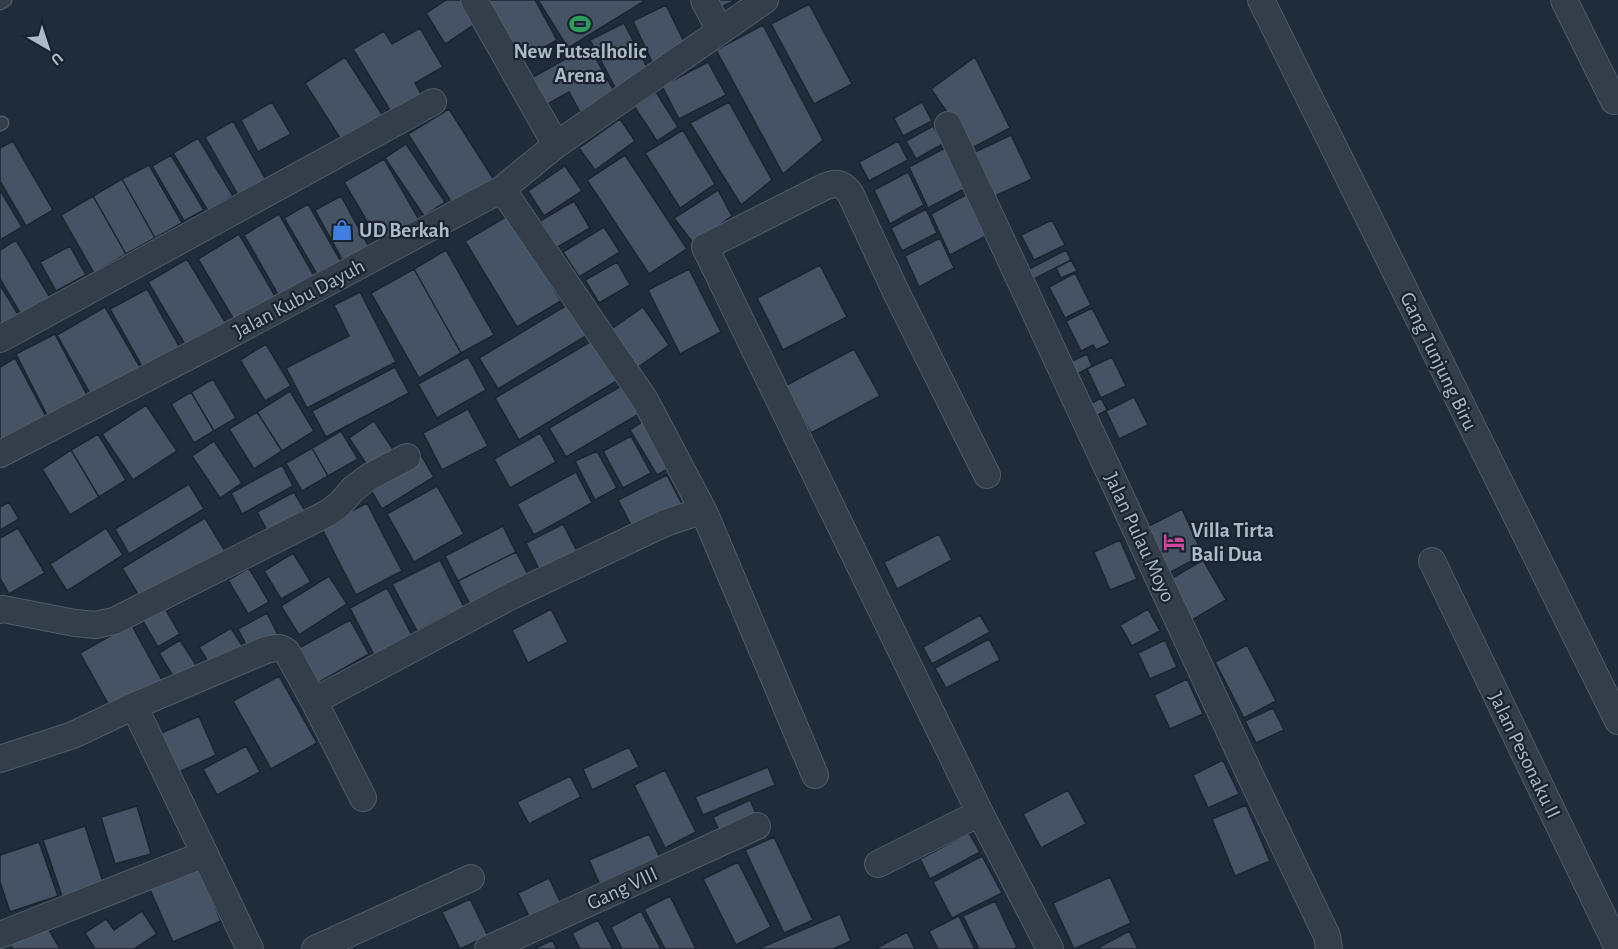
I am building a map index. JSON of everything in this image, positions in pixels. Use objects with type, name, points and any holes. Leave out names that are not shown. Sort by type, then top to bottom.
[{"type":"street","points":[[474,0],[556,145]]},
{"type":"street","points":[[704,0],[720,31]]},
{"type":"street","name":"Jalan Kubu Dayuh","points":[[0,454],[224,338],[502,189],[556,145],[765,0]]},
{"type":"street","name":"Gang Tunjung Biru","points":[[1261,0],[1618,721]]},
{"type":"street","points":[[1564,0],[1614,102]]},
{"type":"street","points":[[0,339],[433,102]]},
{"type":"street","name":"Jalan Pulau Moyo","points":[[948,125],[1245,765],[1322,925],[1329,949]]},
{"type":"street","points":[[987,475],[897,294],[850,193],[844,186],[838,183],[824,187],[705,247],[1045,947]]},
{"type":"street","points":[[502,189],[645,400],[704,512],[815,775]]},
{"type":"street","points":[[0,610],[95,625],[114,621],[328,513],[369,477],[407,457]]},
{"type":"street","points":[[314,701],[513,595],[665,523],[692,514]]},
{"type":"street","name":"Jalan Pesonaku II","points":[[1432,561],[1618,948]]},
{"type":"street","points":[[0,759],[73,735],[134,706],[266,650],[282,648],[287,652],[314,701],[363,798]]},
{"type":"street","points":[[134,706],[250,949]]},
{"type":"street","points":[[878,864],[980,813]]},
{"type":"street","name":"Gang VIII","points":[[488,949],[757,826]]},
{"type":"street","points":[[0,935],[205,854]]},
{"type":"street","points":[[315,949],[471,878]]},
{"type":"lane","points":[[0,3],[5,0]]},
{"type":"building","points":[[446,0],[472,0],[484,18],[445,44],[426,13]]},
{"type":"building","points":[[481,0],[535,0],[557,40],[517,63]]},
{"type":"building","name":"New Futsalholic Arena","points":[[538,0],[646,0],[568,48]]},
{"type":"building","points":[[708,0],[736,0],[713,11]]},
{"type":"building","points":[[809,4],[852,84],[814,104],[771,24]]},
{"type":"building","points":[[666,5],[687,48],[653,64],[633,21]]},
{"type":"building","points":[[624,23],[651,75],[618,93],[590,40]]},
{"type":"building","points":[[763,25],[823,140],[783,174],[716,50]]},
{"type":"building","points":[[420,28],[443,67],[415,83],[426,102],[396,120],[353,49],[384,31],[392,44]]},
{"type":"building","points":[[589,46],[615,93],[580,112],[569,92],[539,109],[524,82]]},
{"type":"building","points":[[345,57],[387,122],[347,149],[305,83]]},
{"type":"building","points":[[975,57],[1010,128],[972,148],[931,89]]},
{"type":"building","points":[[708,62],[726,95],[679,119],[662,86]]},
{"type":"building","points":[[656,92],[678,127],[657,141],[634,106]]},
{"type":"building","points":[[272,102],[291,134],[258,152],[241,120]]},
{"type":"building","points":[[729,102],[772,180],[741,205],[690,123]]},
{"type":"building","points":[[922,102],[932,121],[903,136],[894,118]]},
{"type":"building","points":[[449,109],[496,183],[455,208],[408,134]]},
{"type":"building","points":[[620,119],[635,141],[595,170],[579,148]]},
{"type":"building","points":[[233,121],[266,180],[238,195],[205,137]]},
{"type":"building","points":[[933,126],[943,144],[916,159],[906,141]]},
{"type":"building","points":[[683,130],[715,184],[680,208],[645,153]]},
{"type":"building","points":[[1011,135],[1032,179],[995,196],[975,152]]},
{"type":"building","points":[[198,138],[233,196],[208,211],[173,153]]},
{"type":"building","points":[[13,141],[53,210],[26,226],[0,181],[0,148]]},
{"type":"building","points":[[898,141],[908,160],[869,181],[859,162]]},
{"type":"building","points":[[406,144],[445,202],[424,216],[385,158]]},
{"type":"building","points":[[947,147],[966,188],[928,208],[909,167]]},
{"type":"building","points":[[171,155],[204,210],[184,221],[152,166]]},
{"type":"building","points":[[625,155],[687,249],[649,274],[587,180]]},
{"type":"building","points":[[384,159],[422,225],[382,247],[344,182]]},
{"type":"building","points":[[149,165],[182,223],[155,238],[122,179]]},
{"type":"building","points":[[565,166],[582,191],[544,216],[528,191]]},
{"type":"building","points":[[908,172],[924,205],[890,224],[874,190]]},
{"type":"building","points":[[122,179],[155,238],[126,254],[93,196]]},
{"type":"building","points":[[0,190],[22,227],[0,240]]},
{"type":"building","points":[[718,190],[732,216],[693,243],[674,218]]},
{"type":"building","points":[[969,193],[988,235],[950,255],[931,214]]},
{"type":"building","points":[[93,196],[126,254],[94,273],[61,215]]},
{"type":"building","name":"UD Berkah","points":[[341,196],[370,249],[344,263],[315,210]]},
{"type":"building","points":[[574,201],[590,228],[556,248],[540,221]]},
{"type":"building","points":[[308,204],[344,267],[321,281],[284,218]]},
{"type":"building","points":[[926,209],[937,233],[902,251],[891,228]]},
{"type":"building","points":[[279,214],[314,276],[279,296],[244,235]]},
{"type":"building","points":[[509,215],[561,301],[517,327],[465,241]]},
{"type":"building","points":[[1052,220],[1065,245],[1034,260],[1021,235]]},
{"type":"building","points":[[604,227],[620,252],[579,277],[563,252]]},
{"type":"building","points":[[239,234],[275,296],[234,320],[198,259]]},
{"type":"building","points":[[940,238],[954,268],[919,287],[905,256]]},
{"type":"building","points":[[16,240],[52,301],[23,318],[0,279],[0,250]]},
{"type":"building","points":[[70,246],[86,275],[56,291],[40,262]]},
{"type":"building","points":[[446,250],[494,335],[461,353],[414,269]]},
{"type":"building","points":[[1066,250],[1071,260],[1034,279],[1029,269]]},
{"type":"building","points":[[187,259],[230,330],[190,353],[148,282]]},
{"type":"building","points":[[1071,260],[1077,271],[1061,278],[1056,268]]},
{"type":"building","points":[[617,262],[630,285],[599,303],[585,280]]},
{"type":"building","points":[[820,265],[847,317],[783,350],[757,298]]},
{"type":"building","points":[[414,269],[461,353],[419,378],[371,293]]},
{"type":"building","points":[[689,269],[721,332],[680,354],[648,290]]},
{"type":"building","points":[[1075,273],[1091,305],[1065,318],[1049,287]]},
{"type":"building","points":[[0,285],[19,316],[0,327]]},
{"type":"building","points":[[147,289],[180,348],[143,368],[110,309]]},
{"type":"building","points":[[360,292],[396,362],[307,408],[286,368],[349,336],[334,305]]},
{"type":"building","points":[[567,305],[586,336],[498,389],[479,358]]},
{"type":"building","points":[[105,307],[144,374],[95,402],[57,335]]},
{"type":"building","points":[[643,307],[669,345],[637,368],[610,330]]},
{"type":"building","points":[[1092,308],[1110,343],[1096,350],[1093,345],[1081,351],[1066,321]]},
{"type":"building","points":[[55,334],[88,397],[48,417],[16,354]]},
{"type":"building","points":[[595,339],[620,379],[519,440],[495,398]]},
{"type":"building","points":[[266,344],[291,386],[265,401],[240,360]]},
{"type":"building","points":[[854,349],[880,396],[811,433],[785,386]]},
{"type":"building","points":[[1087,354],[1092,366],[1076,375],[1070,362]]},
{"type":"building","points":[[468,357],[486,390],[437,418],[418,384]]},
{"type":"building","points":[[1112,357],[1126,386],[1101,398],[1087,369]]},
{"type":"building","points":[[15,358],[49,422],[0,446],[0,367]]},
{"type":"building","points":[[395,367],[409,393],[326,437],[312,411]]},
{"type":"building","points":[[213,379],[236,418],[214,431],[191,392]]},
{"type":"building","points":[[623,385],[639,414],[566,457],[549,428]]},
{"type":"building","points":[[290,391],[314,431],[282,451],[257,412]]},
{"type":"building","points":[[191,392],[214,431],[194,443],[171,404]]},
{"type":"building","points":[[1134,397],[1148,425],[1119,439],[1106,411]]},
{"type":"building","points":[[1101,398],[1107,410],[1096,416],[1090,404]]},
{"type":"building","points":[[146,405],[177,451],[133,480],[102,434]]},
{"type":"building","points":[[468,409],[488,446],[442,470],[423,433]]},
{"type":"building","points":[[257,412],[282,451],[254,469],[229,429]]},
{"type":"building","points":[[645,420],[673,466],[657,475],[630,430]]},
{"type":"building","points":[[374,421],[396,454],[371,471],[349,438]]},
{"type":"building","points":[[341,431],[358,459],[328,476],[312,448]]},
{"type":"building","points":[[540,433],[556,462],[510,488],[494,459]]},
{"type":"building","points":[[98,434],[126,480],[99,497],[71,450]]},
{"type":"building","points":[[631,436],[651,473],[623,488],[603,451]]},
{"type":"building","points":[[214,441],[242,483],[220,498],[192,456]]},
{"type":"building","points":[[312,448],[328,476],[302,491],[286,463]]},
{"type":"building","points":[[71,450],[99,497],[70,515],[42,469]]},
{"type":"building","points":[[597,451],[617,488],[595,500],[575,461]]},
{"type":"building","points":[[421,455],[434,477],[382,509],[369,487]]},
{"type":"building","points":[[282,465],[293,486],[242,514],[231,493]]},
{"type":"building","points":[[576,472],[592,503],[534,535],[517,504]]},
{"type":"building","points":[[667,475],[683,506],[634,531],[618,500]]},
{"type":"building","points":[[189,484],[204,509],[129,554],[115,529]]},
{"type":"building","points":[[437,486],[464,534],[414,562],[387,514]]},
{"type":"building","points":[[294,492],[305,511],[268,532],[257,512]]},
{"type":"building","points":[[9,502],[19,519],[0,530],[0,507]]},
{"type":"building","points":[[367,503],[402,571],[356,595],[321,527]]},
{"type":"building","name":"Villa Tirta Bali Dua","points":[[1182,509],[1203,555],[1167,574],[1143,529]]},
{"type":"building","points":[[205,518],[225,551],[142,601],[122,568]]},
{"type":"building","points":[[563,524],[580,557],[542,575],[526,543]]},
{"type":"building","points":[[503,526],[516,552],[458,581],[445,556]]},
{"type":"building","points":[[18,528],[45,573],[9,594],[0,578],[0,538]]},
{"type":"building","points":[[106,528],[123,555],[67,591],[50,564]]},
{"type":"building","points":[[939,534],[952,560],[897,589],[884,562]]},
{"type":"building","points":[[1120,540],[1137,579],[1110,590],[1094,552]]},
{"type":"building","points":[[516,552],[530,578],[472,608],[458,581]]},
{"type":"building","points":[[293,553],[311,582],[281,599],[264,571]]},
{"type":"building","points":[[440,560],[464,607],[417,631],[392,584]]},
{"type":"building","points":[[1203,560],[1226,600],[1192,620],[1169,580]]},
{"type":"building","points":[[249,568],[269,602],[248,614],[228,580]]},
{"type":"building","points":[[329,576],[347,604],[299,635],[281,606]]},
{"type":"building","points":[[387,588],[413,637],[375,657],[350,608]]},
{"type":"building","points":[[163,605],[180,634],[158,647],[141,618]]},
{"type":"building","points":[[551,609],[568,642],[528,663],[512,630]]},
{"type":"building","points":[[1148,609],[1160,631],[1132,646],[1120,625]]},
{"type":"building","points":[[267,613],[279,637],[250,653],[238,629]]},
{"type":"building","points":[[980,615],[990,632],[932,664],[923,647]]},
{"type":"building","points":[[350,620],[369,654],[316,684],[297,649]]},
{"type":"building","points":[[131,624],[163,682],[112,711],[80,653]]},
{"type":"building","points":[[231,628],[245,650],[213,670],[199,647]]},
{"type":"building","points":[[989,639],[1000,660],[946,688],[935,668]]},
{"type":"building","points":[[180,640],[201,673],[179,686],[159,653]]},
{"type":"building","points":[[1165,640],[1177,667],[1150,679],[1138,653]]},
{"type":"building","points":[[1247,645],[1276,701],[1244,718],[1215,662]]},
{"type":"building","points":[[279,676],[317,743],[271,769],[233,701]]},
{"type":"building","points":[[1187,679],[1203,714],[1170,729],[1154,695]]},
{"type":"building","points":[[1273,708],[1284,730],[1256,743],[1245,721]]},
{"type":"building","points":[[199,716],[216,755],[170,776],[153,737]]},
{"type":"building","points":[[246,746],[260,772],[217,795],[203,769]]},
{"type":"building","points":[[629,747],[639,767],[592,790],[583,769]]},
{"type":"building","points":[[1223,760],[1239,794],[1208,808],[1193,775]]},
{"type":"building","points":[[768,767],[775,785],[703,815],[695,797]]},
{"type":"building","points":[[665,770],[696,832],[665,848],[634,785]]},
{"type":"building","points":[[570,776],[581,797],[529,824],[517,802]]},
{"type":"building","points":[[1068,790],[1086,824],[1041,848],[1023,814]]},
{"type":"building","points":[[750,800],[759,820],[722,837],[713,817]]},
{"type":"building","points":[[1246,805],[1270,861],[1235,876],[1212,819]]},
{"type":"building","points":[[137,806],[151,854],[115,864],[101,817]]},
{"type":"building","points":[[85,826],[104,885],[63,899],[43,840]]},
{"type":"building","points":[[969,833],[980,852],[930,879],[920,859]]},
{"type":"building","points":[[649,834],[662,862],[602,889],[589,860]]},
{"type":"building","points":[[774,837],[813,920],[784,933],[745,850]]},
{"type":"building","points":[[39,842],[58,896],[10,912],[0,882],[0,855]]},
{"type":"building","points":[[982,856],[1002,893],[952,918],[933,882]]},
{"type":"building","points":[[738,862],[771,927],[736,945],[703,879]]},
{"type":"building","points":[[196,863],[221,921],[173,942],[148,885]]},
{"type":"building","points":[[1110,877],[1131,923],[1074,949],[1053,903]]},
{"type":"building","points":[[549,878],[564,910],[533,925],[518,893]]},
{"type":"building","points":[[670,896],[696,949],[665,949],[644,909]]},
{"type":"building","points":[[470,899],[488,936],[460,949],[442,912]]},
{"type":"building","points":[[995,901],[1017,947],[1014,949],[979,949],[963,916]]},
{"type":"building","points":[[142,911],[157,934],[134,949],[95,949],[85,933],[106,919],[114,930]]},
{"type":"building","points":[[641,911],[661,949],[622,949],[611,927]]},
{"type":"building","points":[[840,914],[851,941],[833,949],[758,949]]},
{"type":"building","points":[[959,916],[975,949],[938,949],[929,931]]},
{"type":"building","points":[[598,920],[613,949],[580,949],[572,933]]},
{"type":"building","points":[[44,921],[60,949],[13,949],[8,942]]},
{"type":"building","points":[[1129,931],[1138,949],[1096,949]]},
{"type":"building","points":[[907,932],[915,949],[875,949]]},
{"type":"building","points":[[552,940],[557,949],[534,949]]},
{"type":"place","name":"New Futsalholic Arena","points":[[580,24]]},
{"type":"place","name":"UD Berkah","points":[[342,230]]},
{"type":"place","name":"Villa Tirta Bali Dua","points":[[1174,542]]}]
